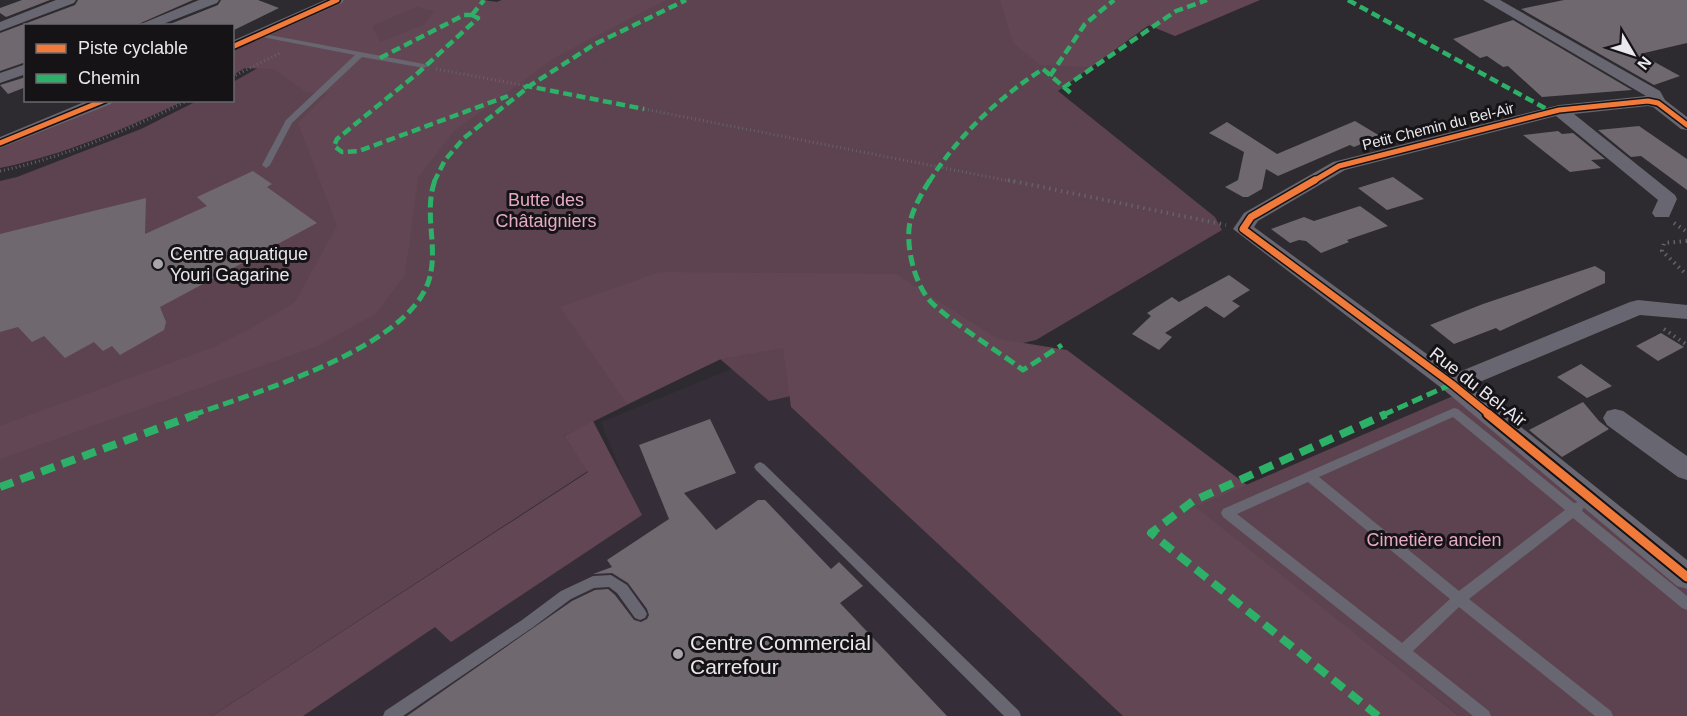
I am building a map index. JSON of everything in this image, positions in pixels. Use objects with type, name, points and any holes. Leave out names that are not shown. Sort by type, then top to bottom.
[{"type":"street","points":[[0,27],[69,0]]},
{"type":"street","points":[[148,24],[212,0]]},
{"type":"street","points":[[1490,0],[1654,94],[1658,103],[1687,125]]},
{"type":"street","points":[[234,46],[329,1]]},
{"type":"street","points":[[0,78],[24,70]]},
{"type":"street","name":"Petit Chemin du Bel-Air","points":[[1243,229],[1251,217],[1339,166],[1559,110],[1647,101],[1658,103]]},
{"type":"street","points":[[0,143],[100,102]]},
{"type":"street","points":[[1559,110],[1668,199],[1662,213]]},
{"type":"street","name":"Rue du Bel-Air","points":[[1243,229],[1452,384],[1582,504],[1687,577]]},
{"type":"street","points":[[1452,384],[1638,307],[1687,312]]},
{"type":"street","points":[[1615,418],[1687,470]]},
{"type":"lane","points":[[259,35],[424,66]]},
{"type":"lane","points":[[266,165],[289,122],[360,55]]},
{"type":"lane","points":[[1484,716],[1227,513],[1454,412],[1582,504],[1687,604]]},
{"type":"lane","points":[[760,467],[1014,716]]},
{"type":"lane","points":[[1309,476],[1606,716]]},
{"type":"lane","points":[[1402,652],[1459,599],[1582,504]]},
{"type":"lane","points":[[390,716],[527,624],[566,595],[593,582],[610,582],[622,589],[637,609]]},
{"type":"path","points":[[234,76],[255,65]]},
{"type":"path","points":[[424,66],[527,86]]},
{"type":"path","points":[[0,171],[19,167],[126,130],[185,102]]},
{"type":"path","points":[[644,110],[928,164],[1243,229]]},
{"type":"path","points":[[1687,241],[1664,243],[1662,252],[1687,275]]},
{"type":"shaded area","points":[[344,0],[482,0],[497,2],[502,0],[666,0],[556,57],[454,131],[418,178],[405,275],[375,314],[320,345],[0,459],[0,426],[214,347],[295,302],[337,226],[298,123],[328,93],[306,92],[273,69],[245,68],[234,74],[234,50]],"holes":[[[417,7],[434,11],[425,24],[380,42],[372,26]]]},
{"type":"shaded area","points":[[1000,0],[1260,0],[1175,36],[1148,25],[1090,67],[1040,65],[1013,43]]},
{"type":"shaded area","points":[[111,102],[182,102],[117,131],[71,148],[0,168],[0,146]]},
{"type":"shaded area","points":[[660,272],[896,274],[998,339],[1067,350],[1247,485],[1196,507],[1459,716],[1123,716],[791,407],[783,348],[721,359],[627,404],[560,307]]},
{"type":"shaded area","points":[[783,348],[791,407],[1123,716],[272,716],[635,508],[601,422]]},
{"type":"shaded area","points":[[593,421],[642,515],[451,642],[435,627],[303,716],[212,716],[588,472],[564,436]]},
{"type":"green space","name":"Butte des Châtaigniers","points":[[378,0],[497,2],[502,0],[1216,0],[1177,5],[1058,91],[1215,217],[1222,230],[1036,340],[769,401],[720,359],[564,436],[588,471],[212,716],[0,716],[0,181],[17,177],[141,129],[195,102],[234,102],[234,81]]},
{"type":"green space","name":"Cimetière ancien","points":[[1453,396],[1687,589],[1687,716],[1459,716],[1195,507]]},
{"type":"building","points":[[22,0],[50,0],[6,17],[0,13],[0,8]]},
{"type":"building","points":[[78,0],[193,0],[139,24],[24,24],[75,5]]},
{"type":"building","points":[[221,0],[258,0],[279,8],[234,30],[234,24],[170,24],[218,5]]},
{"type":"building","points":[[1564,0],[1687,0],[1687,43],[1640,54],[1680,76],[1654,85],[1521,9]]},
{"type":"building","points":[[1513,20],[1632,90],[1542,97],[1508,66],[1503,67],[1487,56],[1480,58],[1453,39]]},
{"type":"building","points":[[24,24],[24,63],[0,71],[0,33]]},
{"type":"building","points":[[24,78],[24,88],[8,94],[0,85]]},
{"type":"building","points":[[1355,121],[1380,136],[1354,147],[1350,145],[1278,176],[1266,169],[1262,189],[1248,197],[1243,197],[1225,187],[1238,180],[1244,152],[1209,133],[1227,122],[1277,154]]},
{"type":"building","points":[[1639,126],[1687,159],[1687,190],[1641,156],[1631,157],[1598,130]]},
{"type":"building","points":[[1558,131],[1562,134],[1573,133],[1605,159],[1591,160],[1601,168],[1570,172],[1523,135]]},
{"type":"building","points":[[253,171],[272,184],[267,187],[317,223],[160,307],[166,322],[164,330],[120,355],[112,346],[103,351],[94,342],[65,358],[44,336],[32,342],[18,327],[0,332],[0,234],[146,198],[145,234],[207,206],[197,197]]},
{"type":"building","points":[[1393,177],[1424,199],[1387,210],[1358,188]]},
{"type":"building","points":[[1360,206],[1388,226],[1347,240],[1349,242],[1321,253],[1306,241],[1299,240],[1290,243],[1271,229],[1304,217],[1314,221]]},
{"type":"building","points":[[1595,266],[1605,272],[1605,283],[1500,331],[1496,328],[1454,344],[1430,325],[1483,304]]},
{"type":"building","points":[[1229,275],[1250,290],[1232,301],[1240,306],[1224,318],[1206,306],[1165,333],[1172,337],[1159,350],[1132,334],[1151,316],[1147,313],[1172,297],[1179,302]]},
{"type":"building","points":[[1661,333],[1684,347],[1658,361],[1636,346]]},
{"type":"building","points":[[1581,364],[1612,386],[1587,398],[1557,377]]},
{"type":"building","points":[[1583,402],[1609,429],[1562,457],[1529,430]]},
{"type":"building","name":"Centre Commercial Carrefour","points":[[710,419],[736,473],[684,493],[716,530],[758,500],[765,500],[831,569],[839,562],[863,586],[840,603],[947,716],[407,716],[572,601],[595,590],[608,589],[634,620],[641,622],[647,619],[649,615],[647,609],[628,583],[612,573],[593,574],[612,567],[607,560],[669,519],[639,445]]},
{"type":"marked path","points":[[472,15],[484,0]]},
{"type":"marked path","points":[[0,487],[306,373],[345,355],[385,332],[403,318],[418,301],[428,282],[434,258],[429,221],[431,194],[440,168],[458,144],[518,94],[569,59],[606,38],[686,0]]},
{"type":"marked path","points":[[1050,76],[1085,24],[1114,0]]},
{"type":"marked path","points":[[1063,88],[1176,11],[1207,0]]},
{"type":"marked path","points":[[1348,0],[1552,112]]},
{"type":"marked path","points":[[380,58],[464,15],[472,15]]},
{"type":"marked path","points":[[472,15],[478,18],[418,73],[337,139],[334,146],[342,152],[359,151],[508,96]]},
{"type":"marked path","points":[[1062,345],[1023,370],[932,303],[918,281],[909,243],[910,223],[918,200],[939,166],[982,118],[1021,83],[1043,69],[1073,95]]},
{"type":"marked path","points":[[524,88],[527,86],[644,109]]},
{"type":"marked path","points":[[1378,716],[1151,533],[1193,501],[1452,384]]},
{"type":"cycle path","points":[[234,46],[337,0]]},
{"type":"cycle path","points":[[1687,125],[1658,103],[1648,101],[1559,110],[1339,166],[1251,217],[1243,229],[1452,384],[1687,577]]},
{"type":"cycle path","points":[[0,143],[100,102]]},
{"type":"place","name":"Centre aquatique Youri Gagarine","points":[[158,264]]},
{"type":"place","name":"Centre Commercial Carrefour","points":[[678,654]]}]
